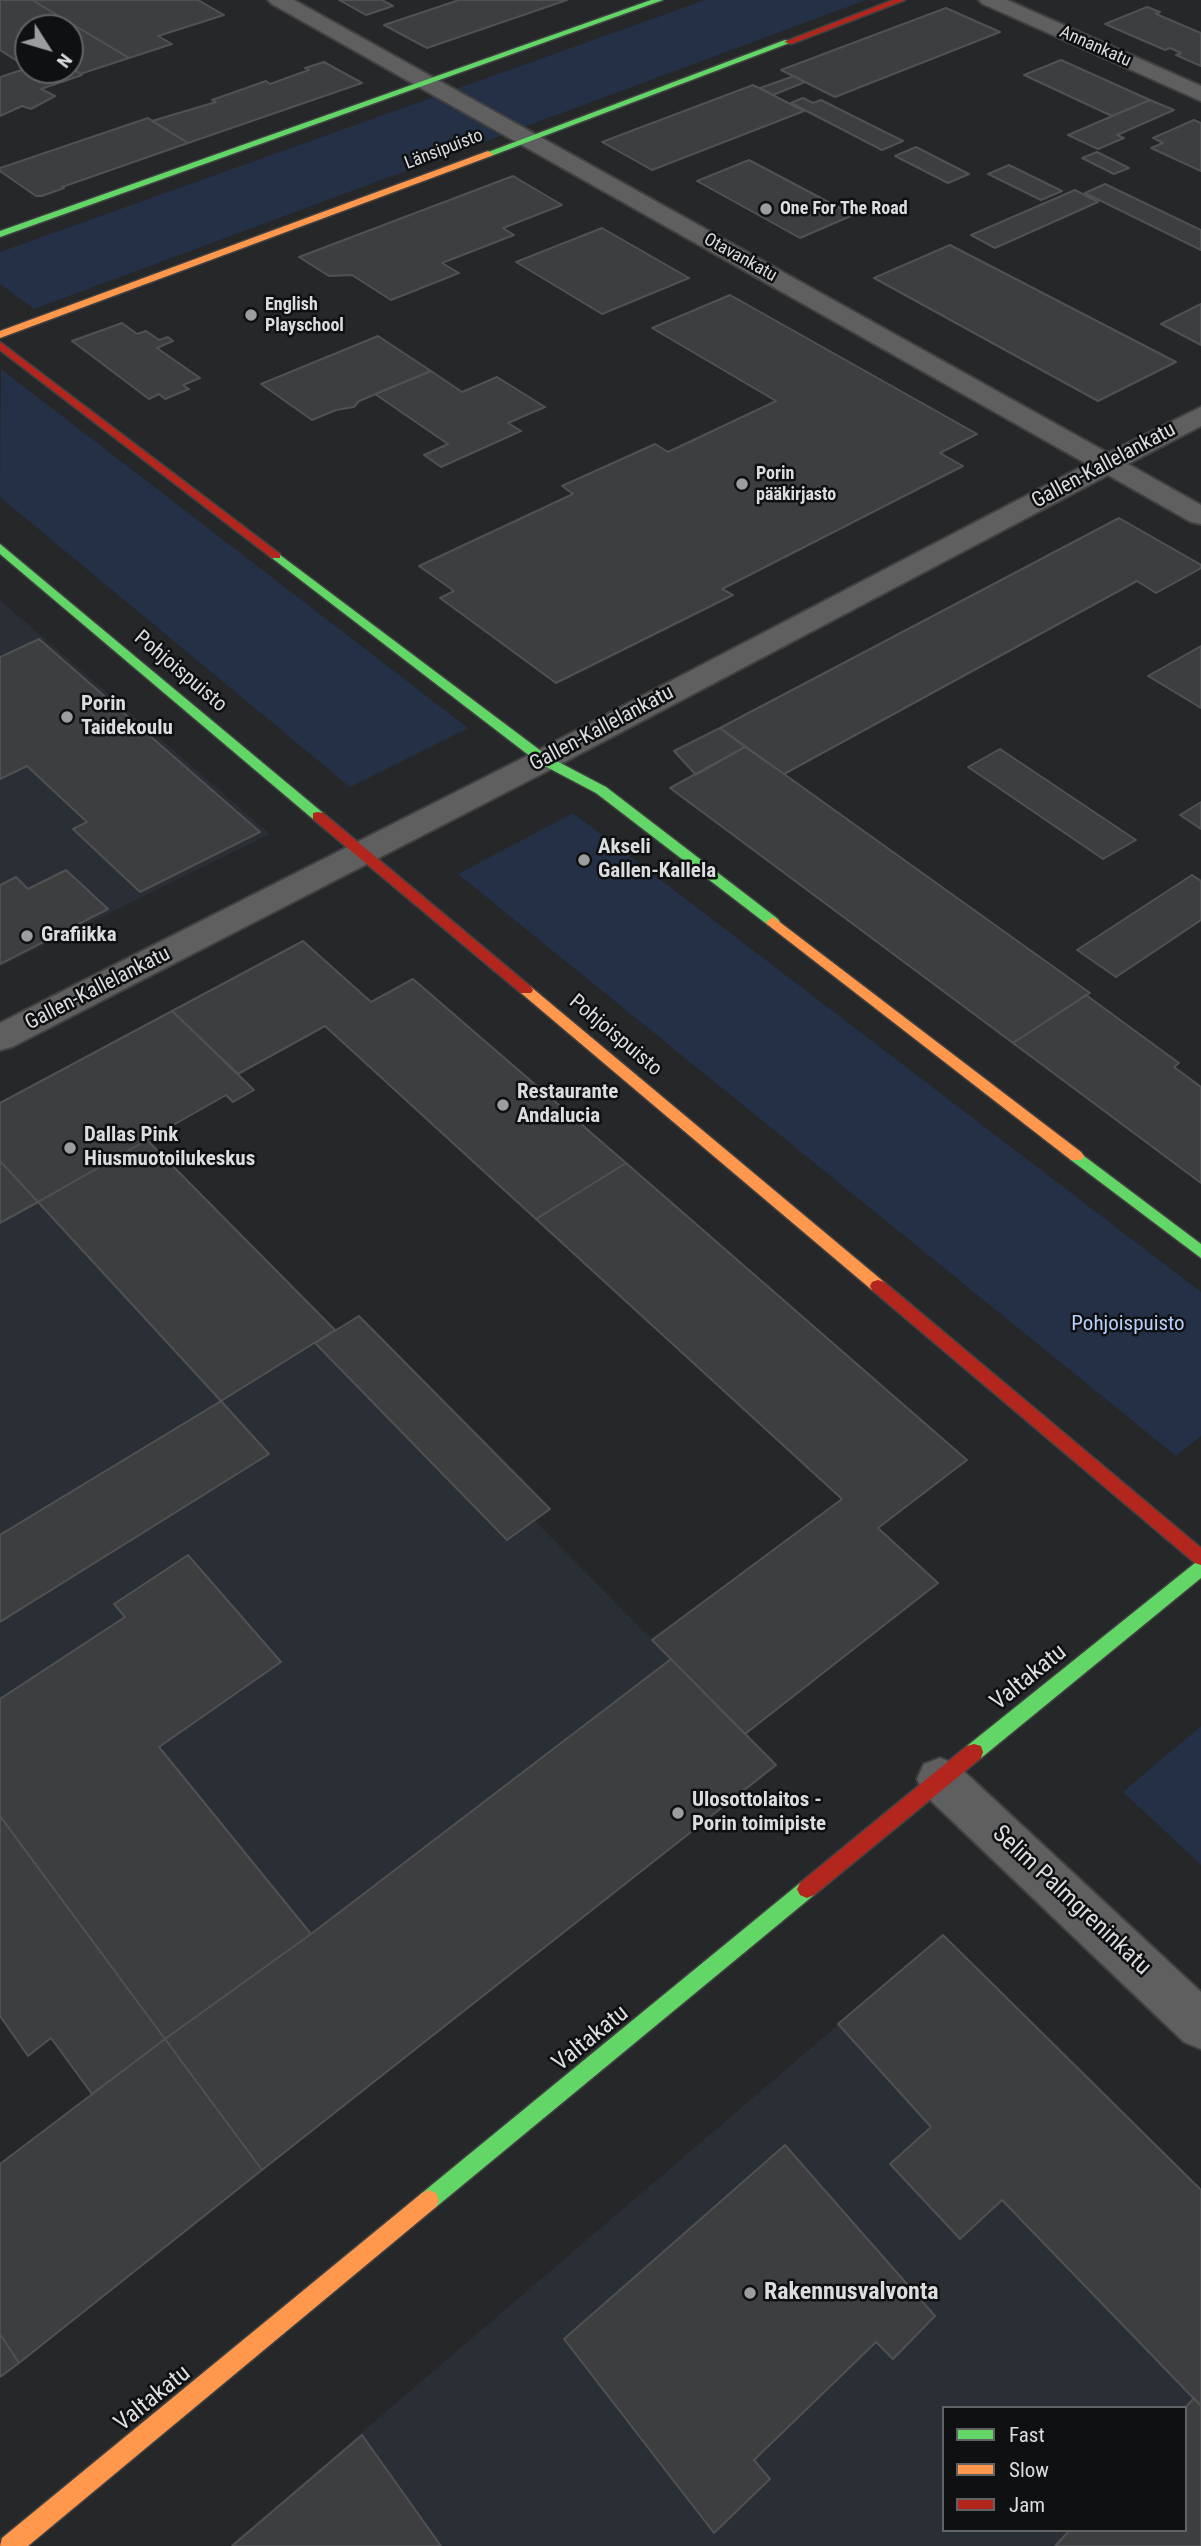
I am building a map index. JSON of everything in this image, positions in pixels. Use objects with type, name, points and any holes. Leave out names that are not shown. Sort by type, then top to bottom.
[{"type":"street","name":"Otavankatu","points":[[279,0],[1201,516]]},
{"type":"street","points":[[0,234],[659,0]]},
{"type":"street","name":"Länsipuisto","points":[[0,335],[901,0]]},
{"type":"street","name":"Annankatu","points":[[990,0],[1201,94]]},
{"type":"street","points":[[0,345],[544,760],[601,790],[1201,1252]]},
{"type":"street","name":"Gallen-Kallelankatu","points":[[0,1038],[544,760],[1201,415]]},
{"type":"street","name":"Pohjoispuisto","points":[[0,548],[1201,1558]]},
{"type":"street","name":"Valtakatu","points":[[10,2546],[940,1779],[1201,1568]]},
{"type":"street","name":"Selim Palmgreninkatu","points":[[940,1779],[1201,2025]]},
{"type":"shaded area","name":"Porin Taidekoulu","points":[[0,600],[270,834],[0,967]]},
{"type":"shaded area","points":[[0,1161],[221,1400],[315,1343],[506,1540],[534,1520],[776,1765],[262,2170],[0,1816]]},
{"type":"shaded area","points":[[943,1935],[1201,2189],[1201,2546],[229,2546]]},
{"type":"green space","points":[[705,0],[866,0],[34,309],[0,284],[0,252]]},
{"type":"green space","points":[[1,369],[468,728],[350,787],[0,497]]},
{"type":"green space","name":"Pohjoispuisto","points":[[573,813],[1201,1292],[1201,1436],[1176,1456],[458,874]]},
{"type":"green space","points":[[1201,1726],[1201,1865],[1123,1792]]},
{"type":"building","points":[[0,0],[32,0],[55,14],[14,14],[14,59],[0,50]]},
{"type":"building","points":[[32,0],[198,0],[224,15],[158,36],[172,44],[129,58],[84,31],[84,14],[55,14]]},
{"type":"building","points":[[339,0],[382,0],[393,6],[366,15]]},
{"type":"building","points":[[459,0],[567,0],[427,48],[384,25]]},
{"type":"building","points":[[1147,7],[1160,12],[1156,14],[1201,33],[1201,66],[1176,55],[1181,53],[1170,48],[1165,50],[1105,24]]},
{"type":"building","points":[[946,8],[1000,32],[835,97],[781,70]]},
{"type":"building","points":[[84,31],[129,58],[84,73]]},
{"type":"building","points":[[1061,60],[1150,100],[1112,116],[1024,75]]},
{"type":"building","points":[[324,62],[362,83],[188,143],[152,121],[216,102],[212,100],[266,81],[270,84]]},
{"type":"building","points":[[14,72],[14,84],[56,84],[41,89],[55,96],[31,109],[22,106],[0,116],[0,77]]},
{"type":"building","points":[[794,76],[805,82],[773,95],[760,88]]},
{"type":"building","points":[[753,85],[804,111],[652,170],[602,142]]},
{"type":"building","points":[[803,98],[813,103],[821,100],[903,141],[882,150],[791,103]]},
{"type":"building","points":[[1150,100],[1174,110],[1117,135],[1124,138],[1098,149],[1068,135]]},
{"type":"building","points":[[148,118],[188,143],[42,196],[36,196],[0,171],[0,168]]},
{"type":"building","points":[[1194,120],[1201,123],[1201,171],[1151,148],[1163,143],[1153,138]]},
{"type":"building","points":[[916,147],[969,174],[948,183],[895,156]]},
{"type":"building","points":[[1097,152],[1129,168],[1114,174],[1082,158]]},
{"type":"building","points":[[749,160],[853,215],[800,238],[697,181]]},
{"type":"building","points":[[1009,165],[1062,191],[1041,200],[988,174]]},
{"type":"building","points":[[513,176],[562,205],[503,228],[514,235],[442,263],[459,273],[391,300],[352,275],[329,276],[299,257]]},
{"type":"building","points":[[1105,184],[1201,230],[1201,250],[1085,193]]},
{"type":"building","points":[[1075,190],[1098,202],[995,248],[971,235]]},
{"type":"building","points":[[602,228],[689,278],[602,314],[516,262]]},
{"type":"building","points":[[950,245],[1176,362],[1098,401],[874,278]]},
{"type":"building","points":[[730,295],[977,434],[940,453],[963,466],[722,589],[733,595],[556,683],[440,598],[454,591],[419,566],[573,494],[562,486],[655,444],[668,452],[776,401],[652,328]]},
{"type":"building","points":[[1201,304],[1201,345],[1161,324]]},
{"type":"building","points":[[122,323],[137,334],[146,331],[159,340],[168,337],[173,341],[157,348],[200,378],[183,385],[189,389],[165,399],[159,394],[149,399],[72,341]]},
{"type":"building","points":[[378,336],[431,371],[359,401],[354,407],[336,410],[312,420],[261,384]]},
{"type":"building","points":[[431,371],[462,392],[497,377],[545,407],[508,423],[521,431],[441,467],[424,455],[448,444],[375,394]]},
{"type":"building","points":[[1119,518],[1201,565],[1201,568],[1156,593],[1137,581],[784,774],[720,728]]},
{"type":"building","name":"Porin Taidekoulu","points":[[39,639],[260,832],[140,892],[73,829],[87,822],[27,766],[0,779],[0,657]]},
{"type":"building","points":[[1201,646],[1201,708],[1148,676]]},
{"type":"building","points":[[720,728],[745,747],[696,775],[674,751]]},
{"type":"building","points":[[745,747],[1090,993],[1013,1043],[670,788]]},
{"type":"building","points":[[1000,749],[1136,840],[1103,859],[968,767]]},
{"type":"building","points":[[1201,802],[1201,829],[1180,815]]},
{"type":"building","name":"Grafiikka","points":[[66,870],[108,909],[0,964],[0,885],[16,877],[28,889]]},
{"type":"building","points":[[1192,875],[1201,881],[1201,920],[1116,977],[1077,950]]},
{"type":"building","points":[[303,941],[371,1002],[413,979],[626,1163],[536,1219],[325,1026],[238,1074],[172,1011]]},
{"type":"building","points":[[1086,995],[1179,1063],[1174,1067],[1201,1087],[1201,1183],[1013,1043]]},
{"type":"building","points":[[172,1011],[254,1090],[233,1102],[226,1095],[38,1202],[0,1161],[0,1103]]},
{"type":"building","points":[[147,1140],[335,1330],[221,1401],[38,1202]]},
{"type":"building","points":[[0,1161],[38,1202],[0,1223]]},
{"type":"building","points":[[626,1163],[967,1460],[878,1528],[938,1583],[745,1734],[652,1640],[842,1499],[536,1219]]},
{"type":"building","points":[[359,1316],[550,1509],[507,1540],[315,1343]]},
{"type":"building","points":[[221,1401],[269,1454],[0,1622],[0,1535]]},
{"type":"building","points":[[188,1555],[281,1662],[159,1747],[311,1934],[165,2039],[0,1816],[0,1699],[125,1617],[114,1604]]},
{"type":"building","points":[[671,1659],[776,1765],[262,2170],[165,2039],[311,1934]]},
{"type":"building","points":[[0,1816],[165,2039],[92,2094],[51,2038],[28,2056],[0,2016]]},
{"type":"building","name":"Rakennusvalvonta","points":[[943,1935],[1201,2190],[1201,2406],[1002,2200],[960,2239],[890,2164],[931,2127],[838,2024]]},
{"type":"building","points":[[165,2039],[262,2170],[19,2363],[0,2334],[0,2164]]},
{"type":"building","name":"Rakennusvalvonta","points":[[785,2145],[935,2316],[893,2359],[876,2342],[754,2460],[770,2479],[714,2533],[564,2339]]},
{"type":"building","points":[[0,2334],[19,2363],[0,2377]]},
{"type":"building","points":[[1194,2398],[1201,2406],[1201,2546],[1055,2546],[1068,2532],[1187,2532],[1187,2406]]},
{"type":"building","points":[[362,2435],[441,2546],[232,2546]]},
{"type":"traffic: fast","points":[[0,234],[659,0]]},
{"type":"traffic: fast","points":[[488,154],[788,42]]},
{"type":"traffic: fast","points":[[0,548],[318,816]]},
{"type":"traffic: fast","points":[[276,556],[544,760],[601,790],[773,922]]},
{"type":"traffic: fast","points":[[1076,1156],[1201,1252]]},
{"type":"traffic: fast","points":[[974,1752],[1201,1568]]},
{"type":"traffic: fast","points":[[429,2200],[807,1889]]},
{"type":"traffic: slow","points":[[0,335],[488,154]]},
{"type":"traffic: slow","points":[[773,922],[1076,1156]]},
{"type":"traffic: slow","points":[[526,990],[878,1286]]},
{"type":"traffic: slow","points":[[10,2546],[429,2200]]},
{"type":"traffic: jam","points":[[788,42],[901,0]]},
{"type":"traffic: jam","points":[[0,345],[276,556]]},
{"type":"traffic: jam","points":[[318,816],[526,990]]},
{"type":"traffic: jam","points":[[878,1286],[1201,1558]]},
{"type":"traffic: jam","points":[[807,1889],[974,1752]]},
{"type":"place","name":"One For The Road","points":[[766,209]]},
{"type":"place","name":"English Playschool","points":[[251,315]]},
{"type":"place","name":"Porin pääkirjasto","points":[[742,484]]},
{"type":"place","name":"Porin Taidekoulu","points":[[67,717]]},
{"type":"place","name":"Akseli Gallen-Kallela","points":[[584,860]]},
{"type":"place","name":"Grafiikka","points":[[27,936]]},
{"type":"place","name":"Restaurante Andalucia","points":[[503,1105]]},
{"type":"place","name":"Dallas Pink Hiusmuotoilukeskus","points":[[70,1148]]},
{"type":"place","name":"Ulosottolaitos - Porin toimipiste","points":[[678,1813]]},
{"type":"place","name":"Rakennusvalvonta","points":[[750,2293]]}]
